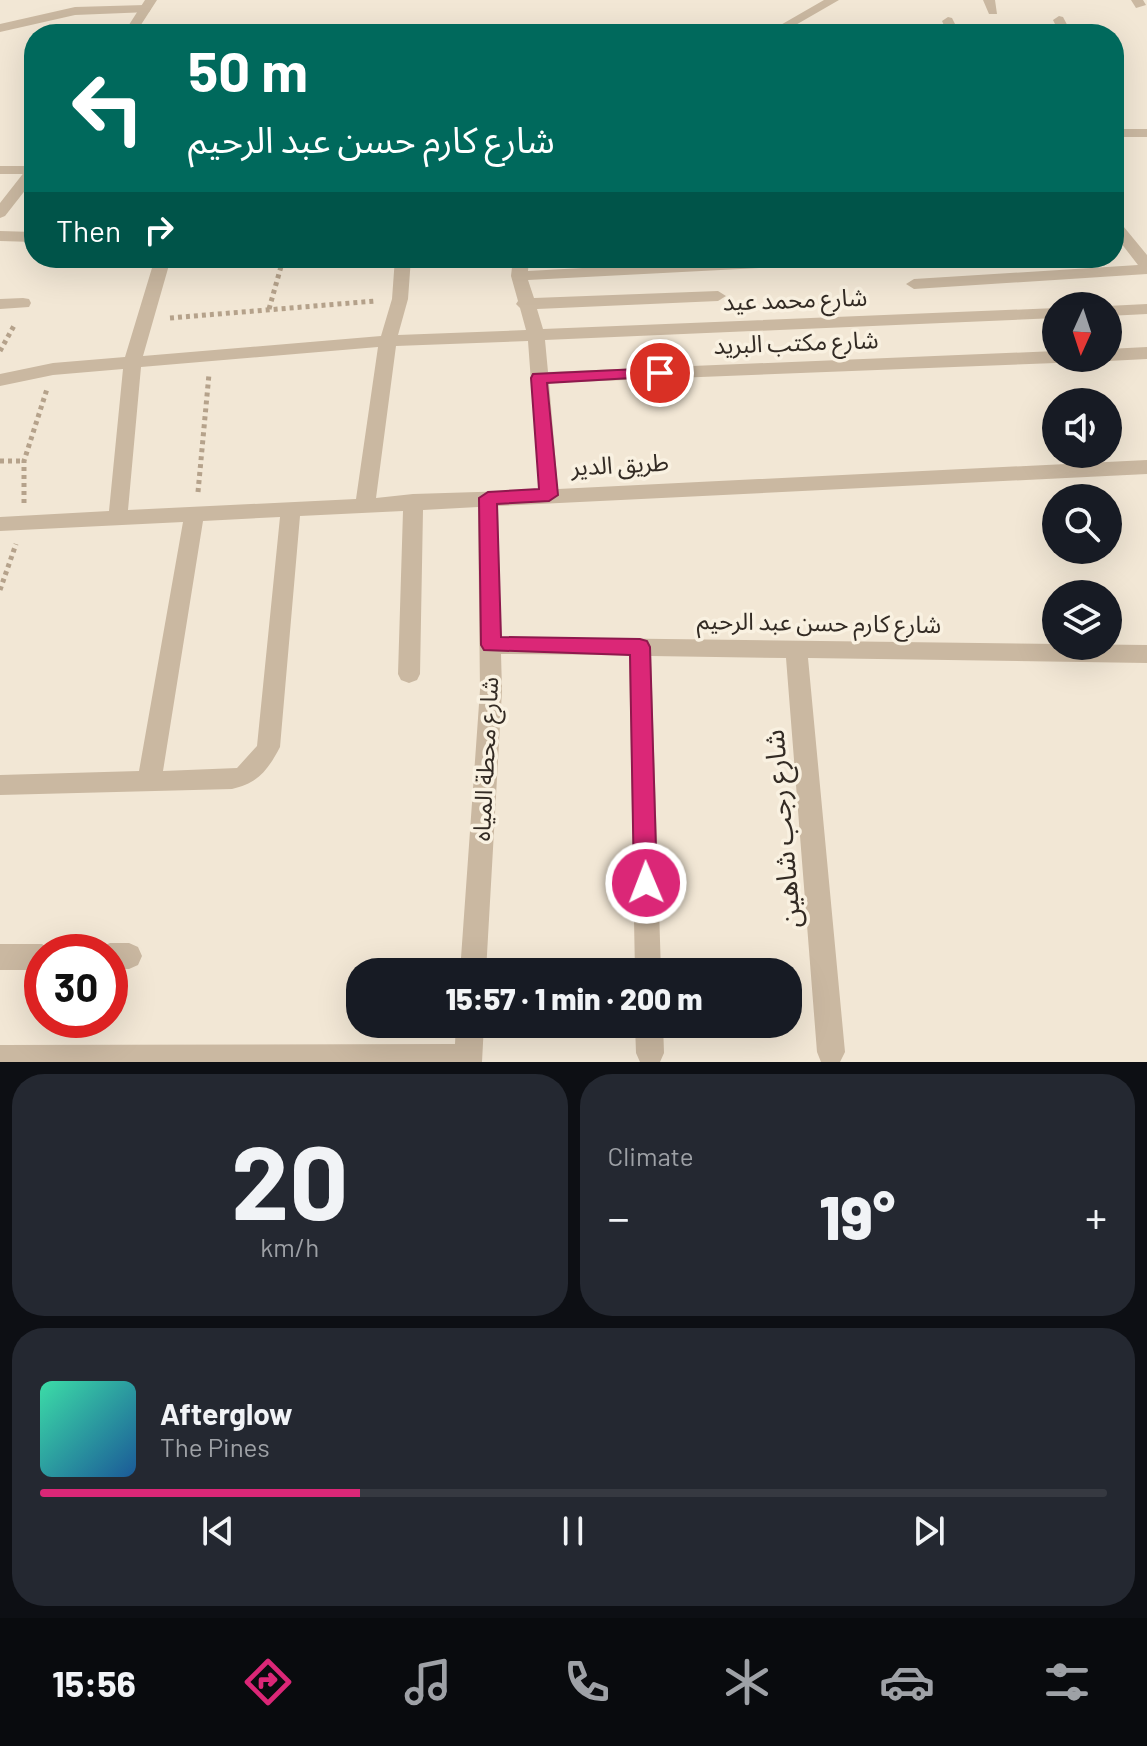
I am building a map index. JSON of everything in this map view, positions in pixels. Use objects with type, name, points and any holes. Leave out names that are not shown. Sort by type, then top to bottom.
[{"type":"street","points":[[789,24],[833,0]]},
{"type":"street","points":[[0,28],[75,11],[148,4]]},
{"type":"street","points":[[135,24],[148,4]]},
{"type":"street","points":[[1059,20],[1061,24]]},
{"type":"street","points":[[1124,132],[1147,133]]},
{"type":"street","points":[[0,170],[24,170]]},
{"type":"street","points":[[0,213],[24,183]]},
{"type":"street","points":[[0,236],[24,237]]},
{"type":"street","points":[[1124,239],[1147,268]]},
{"type":"street","points":[[118,516],[133,361],[160,268]]},
{"type":"street","points":[[365,504],[388,341],[400,299],[402,268]]},
{"type":"street","points":[[520,268],[524,304],[536,335],[549,495]]},
{"type":"street","points":[[519,276],[667,268]]},
{"type":"street","points":[[914,284],[1147,268]]},
{"type":"street","points":[[524,304],[718,296]]},
{"type":"street","points":[[0,304],[23,303]]},
{"type":"street","points":[[1122,310],[1147,309]]},
{"type":"street","name":"شارع محمد عيد","points":[[0,380],[53,369],[388,341],[1042,314]]},
{"type":"street","points":[[1122,354],[1147,353]]},
{"type":"street","name":"شارع مكتب البريد","points":[[539,378],[1042,358]]},
{"type":"street","name":"طريق الدير","points":[[0,524],[413,501],[1147,467]]},
{"type":"street","name":"شارع محطة المياه","points":[[474,958],[491,690],[488,498]]},
{"type":"street","points":[[409,674],[413,501]]},
{"type":"street","points":[[0,785],[244,777],[262,759],[268,747],[291,508]]},
{"type":"street","points":[[149,781],[195,512]]},
{"type":"street","name":"شارع كارم حسن عبد الرحيم","points":[[491,645],[1147,654]]},
{"type":"street","points":[[640,647],[648,958]]},
{"type":"street","name":"شارع رجب شاهين","points":[[796,649],[831,1052]]},
{"type":"street","points":[[0,957],[24,957]]},
{"type":"street","points":[[0,1059],[468,1060],[469,1038]]},
{"type":"street","points":[[649,1038],[650,1053]]},
{"type":"path","points":[[269,309],[280,268]]},
{"type":"path","points":[[144,321],[400,299]]},
{"type":"path","points":[[0,351],[25,305],[23,303]]},
{"type":"path","points":[[195,512],[211,357]]},
{"type":"path","points":[[0,590],[23,522],[24,461],[53,369]]},
{"type":"path","points":[[0,461],[24,461]]},
{"type":"route","points":[[646,883],[640,647],[491,645],[488,498],[549,495],[539,378],[660,373]]}]
